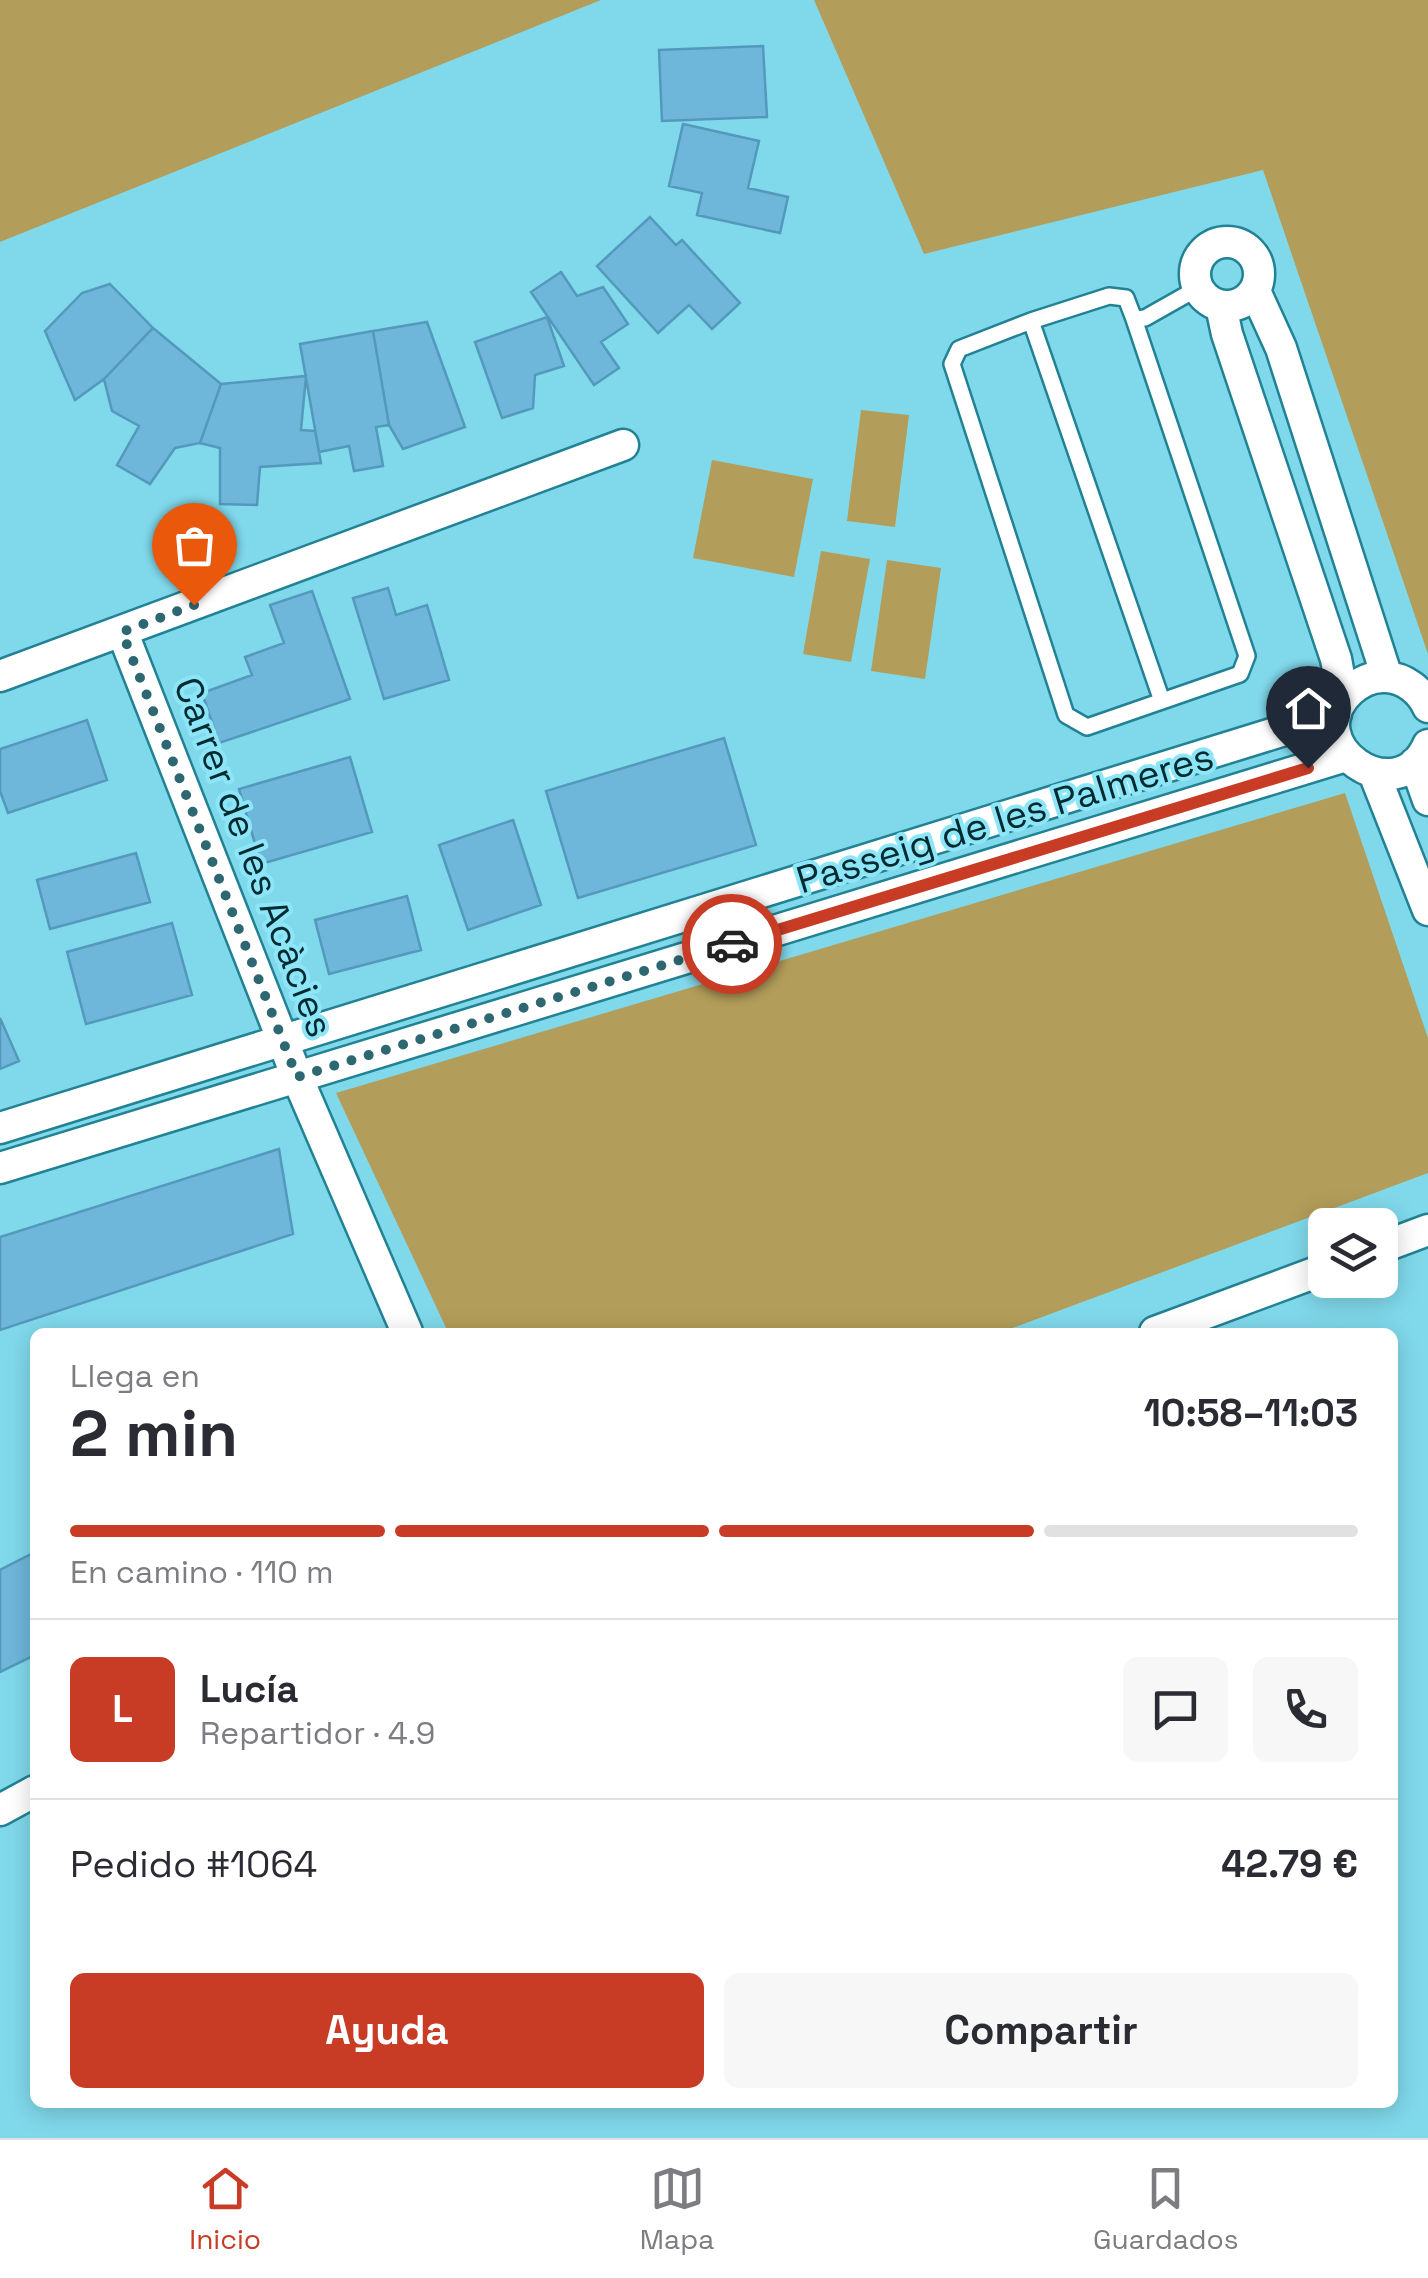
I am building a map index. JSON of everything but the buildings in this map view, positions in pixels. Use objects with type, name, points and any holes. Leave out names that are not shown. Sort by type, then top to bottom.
[{"type":"street","points":[[1209,297],[1237,305],[1248,300],[1260,276],[1253,254],[1236,242],[1212,245],[1196,266],[1195,277],[1227,334],[1336,659],[1338,742],[1358,767],[1374,773],[1391,774],[1421,754],[1428,800]]},
{"type":"street","points":[[1255,291],[1281,348],[1387,677],[1412,686],[1428,707]]},
{"type":"street","points":[[0,676],[624,445]]},
{"type":"street","name":"Carrer de les Acàcies","points":[[122,632],[297,1077],[405,1328]]},
{"type":"street","name":"Passeig de les Palmeres","points":[[0,1128],[1340,706],[1354,686],[1387,677]]},
{"type":"street","name":"Passeig de les Palmeres","points":[[0,1168],[1346,756]]},
{"type":"street","points":[[1374,773],[1428,910]]},
{"type":"street","points":[[1398,1241],[1428,1230]]},
{"type":"street","points":[[1166,1328],[1308,1275]]},
{"type":"street","points":[[0,1810],[30,1793]]},
{"type":"lane","points":[[1110,296],[1126,298],[1134,319],[1247,656],[1240,674],[1087,727],[1066,715],[952,364],[959,349],[1110,296]]},
{"type":"lane","points":[[1134,319],[1209,297]]},
{"type":"lane","points":[[1030,322],[1162,701]]},
{"type":"shaded area","points":[[0,0],[601,0],[0,242]]},
{"type":"shaded area","points":[[814,0],[1428,0],[1428,654],[1263,170],[924,254]]},
{"type":"shaded area","points":[[861,410],[909,415],[895,527],[847,521]]},
{"type":"shaded area","points":[[712,460],[813,479],[794,577],[693,558]]},
{"type":"shaded area","points":[[821,551],[870,559],[851,662],[803,654]]},
{"type":"shaded area","points":[[887,560],[941,568],[925,679],[871,671]]},
{"type":"shaded area","points":[[1345,793],[1428,1038],[1428,1173],[1334,1208],[1308,1208],[1308,1218],[1013,1328],[446,1328],[336,1093]]},
{"type":"way so far","points":[[194,605],[122,632],[297,1077],[732,944]]},
{"type":"route","points":[[732,944],[1308,768]]}]
